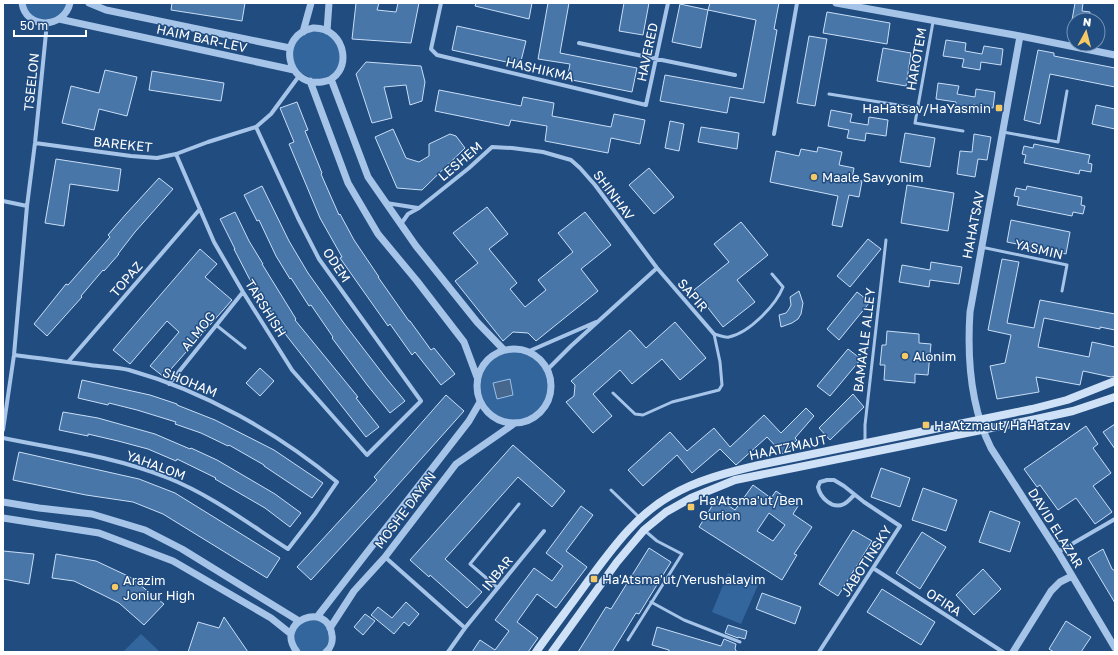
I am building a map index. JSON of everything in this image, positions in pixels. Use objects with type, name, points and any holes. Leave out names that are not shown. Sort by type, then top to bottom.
[{"type":"main road","name":"HAATZMAUT","points":[[536,652],[611,551],[640,518],[671,495],[691,485],[716,476],[759,465],[865,442],[1032,409],[1067,400],[1115,382]]},
{"type":"main road","name":"HAATZMAUT","points":[[552,652],[624,554],[644,530],[666,512],[691,498],[735,480],[1073,411],[1115,398]]},
{"type":"street","points":[[22,3],[26,13],[31,19],[39,23],[47,24],[59,19],[67,11],[70,3]]},
{"type":"street","name":"HAIM BAR-LEV","points":[[89,3],[106,10],[290,48]]},
{"type":"street","points":[[303,32],[310,3]]},
{"type":"street","points":[[327,31],[329,3]]},
{"type":"street","name":"HASHIKMA","points":[[441,3],[431,49],[437,55],[646,105]]},
{"type":"street","name":"HAVERED","points":[[646,105],[668,3]]},
{"type":"street","points":[[774,134],[797,3]]},
{"type":"street","points":[[836,3],[1020,36],[1115,56]]},
{"type":"street","name":"HAIM BAR-LEV","points":[[59,19],[294,70]]},
{"type":"street","name":"TSEELON","points":[[3,430],[14,355],[27,206],[47,24]]},
{"type":"street","points":[[313,28],[327,31],[336,37],[342,50],[342,62],[336,75],[331,80],[316,83],[299,76],[294,70],[289,52],[294,39],[303,32],[313,28]]},
{"type":"street","name":"HAHATSAV","points":[[980,419],[971,377],[969,332],[973,290],[1020,36]]},
{"type":"street","points":[[579,43],[736,75]]},
{"type":"street","name":"BAREKET","points":[[35,143],[131,156],[157,158],[176,154],[256,127],[271,114],[299,76]]},
{"type":"street","points":[[331,80],[368,177],[416,246],[477,322],[504,350]]},
{"type":"street","points":[[310,81],[348,183],[378,234],[417,281],[464,342],[477,377]]},
{"type":"street","name":"ODEM","points":[[256,127],[298,218],[319,258],[421,401],[367,455]]},
{"type":"street","name":"LESHEM","points":[[401,224],[408,214],[419,208],[469,168],[492,147],[543,152]]},
{"type":"street","name":"SHINHAV","points":[[543,152],[571,160],[580,168],[657,268]]},
{"type":"street","name":"TARSHISH","points":[[176,154],[214,242],[243,292],[292,370],[367,455]]},
{"type":"street","points":[[3,201],[27,206]]},
{"type":"street","points":[[386,202],[419,208]]},
{"type":"street","name":"TOPAZ","points":[[68,362],[200,209]]},
{"type":"street","points":[[547,370],[657,268]]},
{"type":"street","name":"SAPIR","points":[[657,268],[714,334]]},
{"type":"street","name":"ALMOG","points":[[169,384],[243,292]]},
{"type":"street","points":[[527,352],[600,320]]},
{"type":"street","points":[[513,349],[527,352],[536,356],[544,365],[550,376],[551,388],[549,399],[542,410],[533,418],[522,422],[509,423],[497,419],[487,412],[480,402],[476,390],[477,377],[482,366],[491,356],[504,350],[513,349]]},
{"type":"street","name":"SHOHAM","points":[[14,355],[128,370],[169,384],[214,402],[288,445],[317,465],[337,482],[288,549]]},
{"type":"street","name":"MOSHE DAYAN","points":[[317,617],[469,421],[480,402]]},
{"type":"street","name":"DAVID ELAZAR","points":[[980,419],[991,448],[1058,552],[1115,648]]},
{"type":"street","name":"MOSHE DAYAN","points":[[330,628],[354,591],[385,557],[456,464],[515,423]]},
{"type":"street","name":"YAHALOM","points":[[3,438],[143,468],[169,478],[192,489],[288,549]]},
{"type":"street","name":"JABOTINSKY","points":[[819,652],[900,526],[834,480],[820,482],[818,487],[822,498],[827,502],[840,506],[845,504],[854,495]]},
{"type":"street","points":[[3,502],[92,514],[146,530],[182,549],[299,621]]},
{"type":"street","points":[[3,518],[99,533],[174,561],[271,618],[291,634]]},
{"type":"street","points":[[1058,552],[1115,519]]},
{"type":"street","name":"INBAR","points":[[448,652],[465,628],[544,531]]},
{"type":"street","points":[[385,557],[465,628]]},
{"type":"street","name":"OFIRA","points":[[873,568],[1003,652]]},
{"type":"street","points":[[1013,652],[1051,591],[1060,582],[1072,576]]},
{"type":"street","points":[[296,651],[291,640],[291,634],[299,621],[310,616],[323,620],[330,628],[333,637],[332,644],[326,652]]},
{"type":"lane","name":"HAROTEM","points":[[933,21],[915,123],[963,131]]},
{"type":"lane","points":[[1003,132],[1058,142],[1067,91]]},
{"type":"lane","points":[[829,94],[917,108]]},
{"type":"lane","name":"BAMA'ALE ALLEY","points":[[865,442],[865,425],[886,240]]},
{"type":"lane","name":"YASMIN","points":[[981,247],[1066,265],[1062,291]]},
{"type":"lane","points":[[613,393],[636,414],[643,415],[672,402],[719,390],[722,386],[720,362],[714,334],[728,338],[743,332],[766,313],[780,295],[783,287],[772,274]]},
{"type":"lane","points":[[216,325],[245,348]]},
{"type":"lane","points":[[611,490],[640,518]]},
{"type":"lane","points":[[498,588],[470,564],[519,504]]},
{"type":"lane","points":[[628,640],[682,554],[657,540],[644,530]]},
{"type":"lane","points":[[652,602],[684,620],[740,642]]},
{"type":"shaded area","points":[[23,3],[69,3],[54,21],[32,18]]},
{"type":"shaded area","points":[[314,30],[330,33],[342,54],[336,74],[317,81],[295,70],[291,52],[296,39]]},
{"type":"shaded area","points":[[507,351],[521,351],[534,356],[544,366],[549,379],[549,393],[544,406],[534,416],[521,421],[507,421],[494,416],[484,406],[479,393],[479,379],[484,366],[494,356]]},
{"type":"shaded area","points":[[510,379],[513,395],[497,399],[493,383]]},
{"type":"shaded area","points":[[728,573],[758,585],[741,624],[712,612]]},
{"type":"shaded area","points":[[310,618],[325,623],[331,636],[324,652],[299,652],[295,646],[295,628]]},
{"type":"shaded area","points":[[141,634],[160,652],[123,652]]},
{"type":"building","points":[[172,3],[245,3],[242,21],[171,10]]},
{"type":"building","points":[[356,3],[379,3],[377,10],[396,12],[398,3],[419,3],[411,43],[352,39]]},
{"type":"building","points":[[476,3],[532,3],[529,19],[475,6]]},
{"type":"building","points":[[548,3],[569,3],[560,53],[637,68],[632,92],[567,79],[570,64],[538,59]]},
{"type":"building","points":[[624,3],[649,3],[643,35],[619,31]]},
{"type":"building","points":[[710,3],[779,3],[774,29],[777,30],[764,103],[730,97],[727,113],[660,101],[665,75],[743,89],[756,20],[708,10]]},
{"type":"building","points":[[1075,3],[1083,3],[1082,11],[1090,12],[1073,12]]},
{"type":"building","points":[[680,4],[708,10],[701,48],[672,42]]},
{"type":"building","points":[[827,12],[890,23],[887,44],[823,33]]},
{"type":"building","points":[[457,26],[526,41],[520,65],[452,50]]},
{"type":"building","points":[[809,36],[827,39],[815,106],[797,103]]},
{"type":"building","points":[[946,40],[966,43],[965,51],[982,54],[984,46],[1003,49],[1001,65],[981,62],[980,70],[962,67],[964,59],[943,56]]},
{"type":"building","points":[[883,48],[911,53],[906,86],[877,81]]},
{"type":"building","points":[[1038,50],[1054,53],[1054,56],[1115,68],[1115,87],[1050,74],[1040,124],[1024,120]]},
{"type":"building","points":[[366,62],[421,66],[425,82],[422,101],[410,105],[406,85],[384,87],[392,118],[372,123],[356,74]]},
{"type":"building","points":[[105,70],[137,77],[127,116],[99,109],[94,130],[62,123],[71,86],[99,93]]},
{"type":"building","points":[[152,71],[224,83],[221,101],[149,90]]},
{"type":"building","points":[[938,83],[959,86],[957,94],[975,97],[976,89],[995,92],[993,108],[973,105],[972,113],[955,110],[956,102],[936,99]]},
{"type":"building","points":[[439,90],[521,106],[523,97],[554,103],[552,116],[611,127],[614,114],[645,120],[640,144],[611,138],[608,153],[545,141],[547,126],[511,120],[509,126],[435,111]]},
{"type":"building","points":[[297,102],[308,130],[305,131],[322,173],[321,174],[339,215],[340,214],[354,240],[378,277],[409,321],[431,350],[434,348],[455,374],[441,385],[415,352],[412,355],[390,324],[388,326],[340,258],[342,257],[320,218],[289,144],[294,142],[280,108]]},
{"type":"building","points":[[1096,105],[1115,109],[1115,129],[1092,124]]},
{"type":"building","points":[[831,110],[852,114],[850,122],[868,125],[869,117],[888,120],[886,136],[866,133],[865,141],[847,138],[849,130],[828,126]]},
{"type":"building","points":[[670,121],[684,124],[679,151],[665,148]]},
{"type":"building","points":[[701,127],[739,133],[737,149],[698,142]]},
{"type":"building","points":[[393,129],[406,158],[419,162],[429,156],[429,144],[450,134],[456,136],[465,148],[422,190],[397,188],[375,137]]},
{"type":"building","points":[[905,133],[935,138],[930,167],[900,162]]},
{"type":"building","points":[[974,134],[991,137],[987,160],[978,159],[975,177],[957,174],[960,151],[972,152]]},
{"type":"building","points":[[1034,144],[1090,155],[1088,163],[1092,164],[1091,172],[1080,170],[1079,174],[1024,163],[1026,155],[1022,154],[1024,146],[1033,148]]},
{"type":"building","points":[[818,147],[842,152],[839,165],[854,168],[852,179],[862,181],[859,197],[849,195],[842,227],[832,225],[838,196],[770,182],[776,151],[799,156],[801,149],[817,152]]},
{"type":"building","points":[[56,159],[121,169],[118,191],[70,184],[64,226],[45,223]]},
{"type":"building","points":[[649,168],[674,197],[654,214],[629,185]]},
{"type":"building","points":[[159,178],[173,189],[135,232],[119,254],[104,271],[103,270],[81,296],[82,297],[47,336],[34,324],[66,284],[68,285],[110,237],[108,235]]},
{"type":"building","points":[[907,185],[954,193],[948,231],[901,223]]},
{"type":"building","points":[[262,186],[289,241],[308,273],[343,322],[405,401],[390,413],[332,338],[333,337],[311,305],[309,306],[291,278],[290,279],[276,256],[259,220],[257,221],[244,195]]},
{"type":"building","points":[[1027,186],[1082,197],[1081,205],[1085,206],[1083,214],[1073,212],[1072,216],[1017,205],[1019,197],[1014,196],[1016,188],[1026,190]]},
{"type":"building","points":[[487,207],[508,234],[489,249],[517,283],[510,289],[525,307],[546,290],[538,280],[573,252],[558,233],[585,212],[611,245],[581,269],[598,291],[536,341],[528,333],[513,332],[503,341],[455,281],[478,263],[453,233]]},
{"type":"building","points":[[235,212],[249,241],[296,319],[295,320],[358,397],[356,398],[379,427],[366,437],[286,335],[249,278],[220,219]]},
{"type":"building","points":[[1011,220],[1070,232],[1066,254],[1007,242]]},
{"type":"building","points":[[741,222],[768,255],[737,280],[755,302],[723,327],[694,290],[729,262],[714,244]]},
{"type":"building","points":[[868,239],[881,249],[850,287],[837,276]]},
{"type":"building","points":[[200,249],[217,264],[205,277],[232,300],[164,377],[150,366],[179,332],[167,321],[130,364],[113,350]]},
{"type":"building","points":[[1002,259],[1019,262],[1007,323],[1034,328],[1040,300],[1115,314],[1115,330],[1100,327],[1100,329],[1044,318],[1038,347],[1089,357],[1092,342],[1115,347],[1115,376],[1111,377],[1083,371],[1080,385],[1036,377],[1039,392],[997,399],[990,366],[1005,363],[1011,335],[988,330]]},
{"type":"building","points":[[931,262],[962,267],[959,284],[930,280],[929,287],[899,282],[902,265],[930,270]]},
{"type":"building","points":[[799,291],[803,303],[801,314],[798,319],[792,323],[781,327],[779,315],[786,313],[791,305],[790,297]]},
{"type":"building","points":[[857,292],[870,302],[839,340],[827,329]]},
{"type":"building","points":[[675,322],[706,358],[680,380],[662,359],[632,384],[620,370],[593,394],[612,416],[593,433],[566,402],[574,396],[575,385],[571,381],[630,330],[646,348]]},
{"type":"building","points":[[887,331],[919,334],[919,343],[931,344],[928,375],[915,374],[915,383],[884,380],[885,365],[880,365],[882,345],[886,345]]},
{"type":"building","points":[[848,349],[861,359],[830,396],[817,386]]},
{"type":"building","points":[[260,368],[274,381],[260,396],[246,383]]},
{"type":"building","points":[[82,380],[150,395],[177,404],[215,420],[274,450],[323,483],[312,498],[264,465],[229,445],[228,446],[201,433],[175,424],[176,422],[109,403],[108,405],[78,398]]},
{"type":"building","points":[[853,394],[864,407],[830,440],[819,428]]},
{"type":"building","points":[[446,395],[464,411],[311,580],[297,567],[377,480],[374,477]]},
{"type":"building","points":[[806,408],[814,416],[795,438],[797,440],[783,454],[767,437],[736,465],[720,449],[692,473],[677,455],[643,486],[628,470],[670,432],[687,451],[714,428],[730,447],[764,415],[781,433]]},
{"type":"building","points":[[63,412],[98,418],[155,434],[190,449],[191,448],[217,460],[275,494],[301,513],[290,527],[265,508],[215,479],[216,478],[177,459],[176,461],[148,449],[118,441],[88,434],[88,436],[59,430]]},
{"type":"building","points":[[1115,424],[1115,449],[1103,432]]},
{"type":"building","points":[[1086,426],[1098,444],[1093,448],[1111,473],[1093,486],[1112,512],[1095,524],[1076,498],[1058,510],[1040,485],[1037,487],[1024,469]]},
{"type":"building","points":[[513,445],[565,491],[552,507],[518,477],[445,559],[482,592],[467,608],[430,575],[429,577],[410,560]]},
{"type":"building","points":[[19,452],[139,479],[175,493],[280,558],[267,578],[163,514],[133,502],[86,495],[13,480]]},
{"type":"building","points":[[881,468],[910,478],[900,507],[871,497]]},
{"type":"building","points":[[753,485],[771,498],[776,491],[798,506],[793,514],[812,527],[794,554],[797,555],[782,580],[699,527],[717,498],[735,510]],"holes":[[[769,513],[785,525],[773,541],[757,531]]]},
{"type":"building","points":[[923,488],[957,500],[946,531],[912,520]]},
{"type":"building","points":[[581,506],[593,515],[566,551],[587,567],[556,608],[537,594],[517,622],[538,638],[528,652],[472,652],[480,640],[495,650],[509,631],[495,620],[534,568],[552,581],[563,566],[546,553]]},
{"type":"building","points":[[990,511],[1020,522],[1010,552],[979,542]]},
{"type":"building","points":[[853,530],[872,541],[838,596],[819,584]]},
{"type":"building","points":[[922,532],[946,547],[920,589],[896,573]]},
{"type":"building","points":[[649,548],[671,562],[639,614],[636,613],[612,652],[578,652],[606,607],[611,609]]},
{"type":"building","points":[[1103,549],[1112,569],[1115,571],[1115,603],[1088,558]]},
{"type":"building","points":[[3,551],[34,554],[29,584],[3,579]]},
{"type":"building","name":"Arazim Joniur High","points":[[56,554],[96,561],[130,577],[164,604],[144,625],[119,603],[74,581],[52,578]]},
{"type":"building","points":[[983,569],[1001,589],[974,615],[956,595]]},
{"type":"building","points":[[882,589],[935,622],[921,645],[867,612]]},
{"type":"building","points":[[762,593],[801,607],[795,624],[756,609]]},
{"type":"building","points":[[406,602],[419,614],[409,626],[404,622],[394,634],[371,615],[378,607],[392,618]]},
{"type":"building","points":[[365,614],[375,621],[363,635],[354,627]]},
{"type":"building","points":[[224,617],[248,652],[188,652],[198,622],[219,628]]},
{"type":"building","points":[[1066,621],[1091,637],[1081,652],[1054,652],[1049,649]]},
{"type":"building","points":[[728,625],[747,631],[745,639],[725,633]]},
{"type":"building","points":[[657,627],[721,646],[724,639],[736,644],[736,652],[669,652],[669,650],[652,645]]},
{"type":"place","name":"HaHatsav/HaYasmin","points":[[999,108]]},
{"type":"place","name":"Maale Savyonim","points":[[814,177]]},
{"type":"place","name":"Alonim","points":[[905,356]]},
{"type":"place","name":"HaAtzmaut/HaHatzav","points":[[926,425]]},
{"type":"place","name":"Ha'Atsma'ut/Ben Gurion","points":[[691,507]]},
{"type":"place","name":"Ha'Atsma'ut/Yerushalayim","points":[[594,579]]},
{"type":"place","name":"Arazim Joniur High","points":[[115,587]]}]
